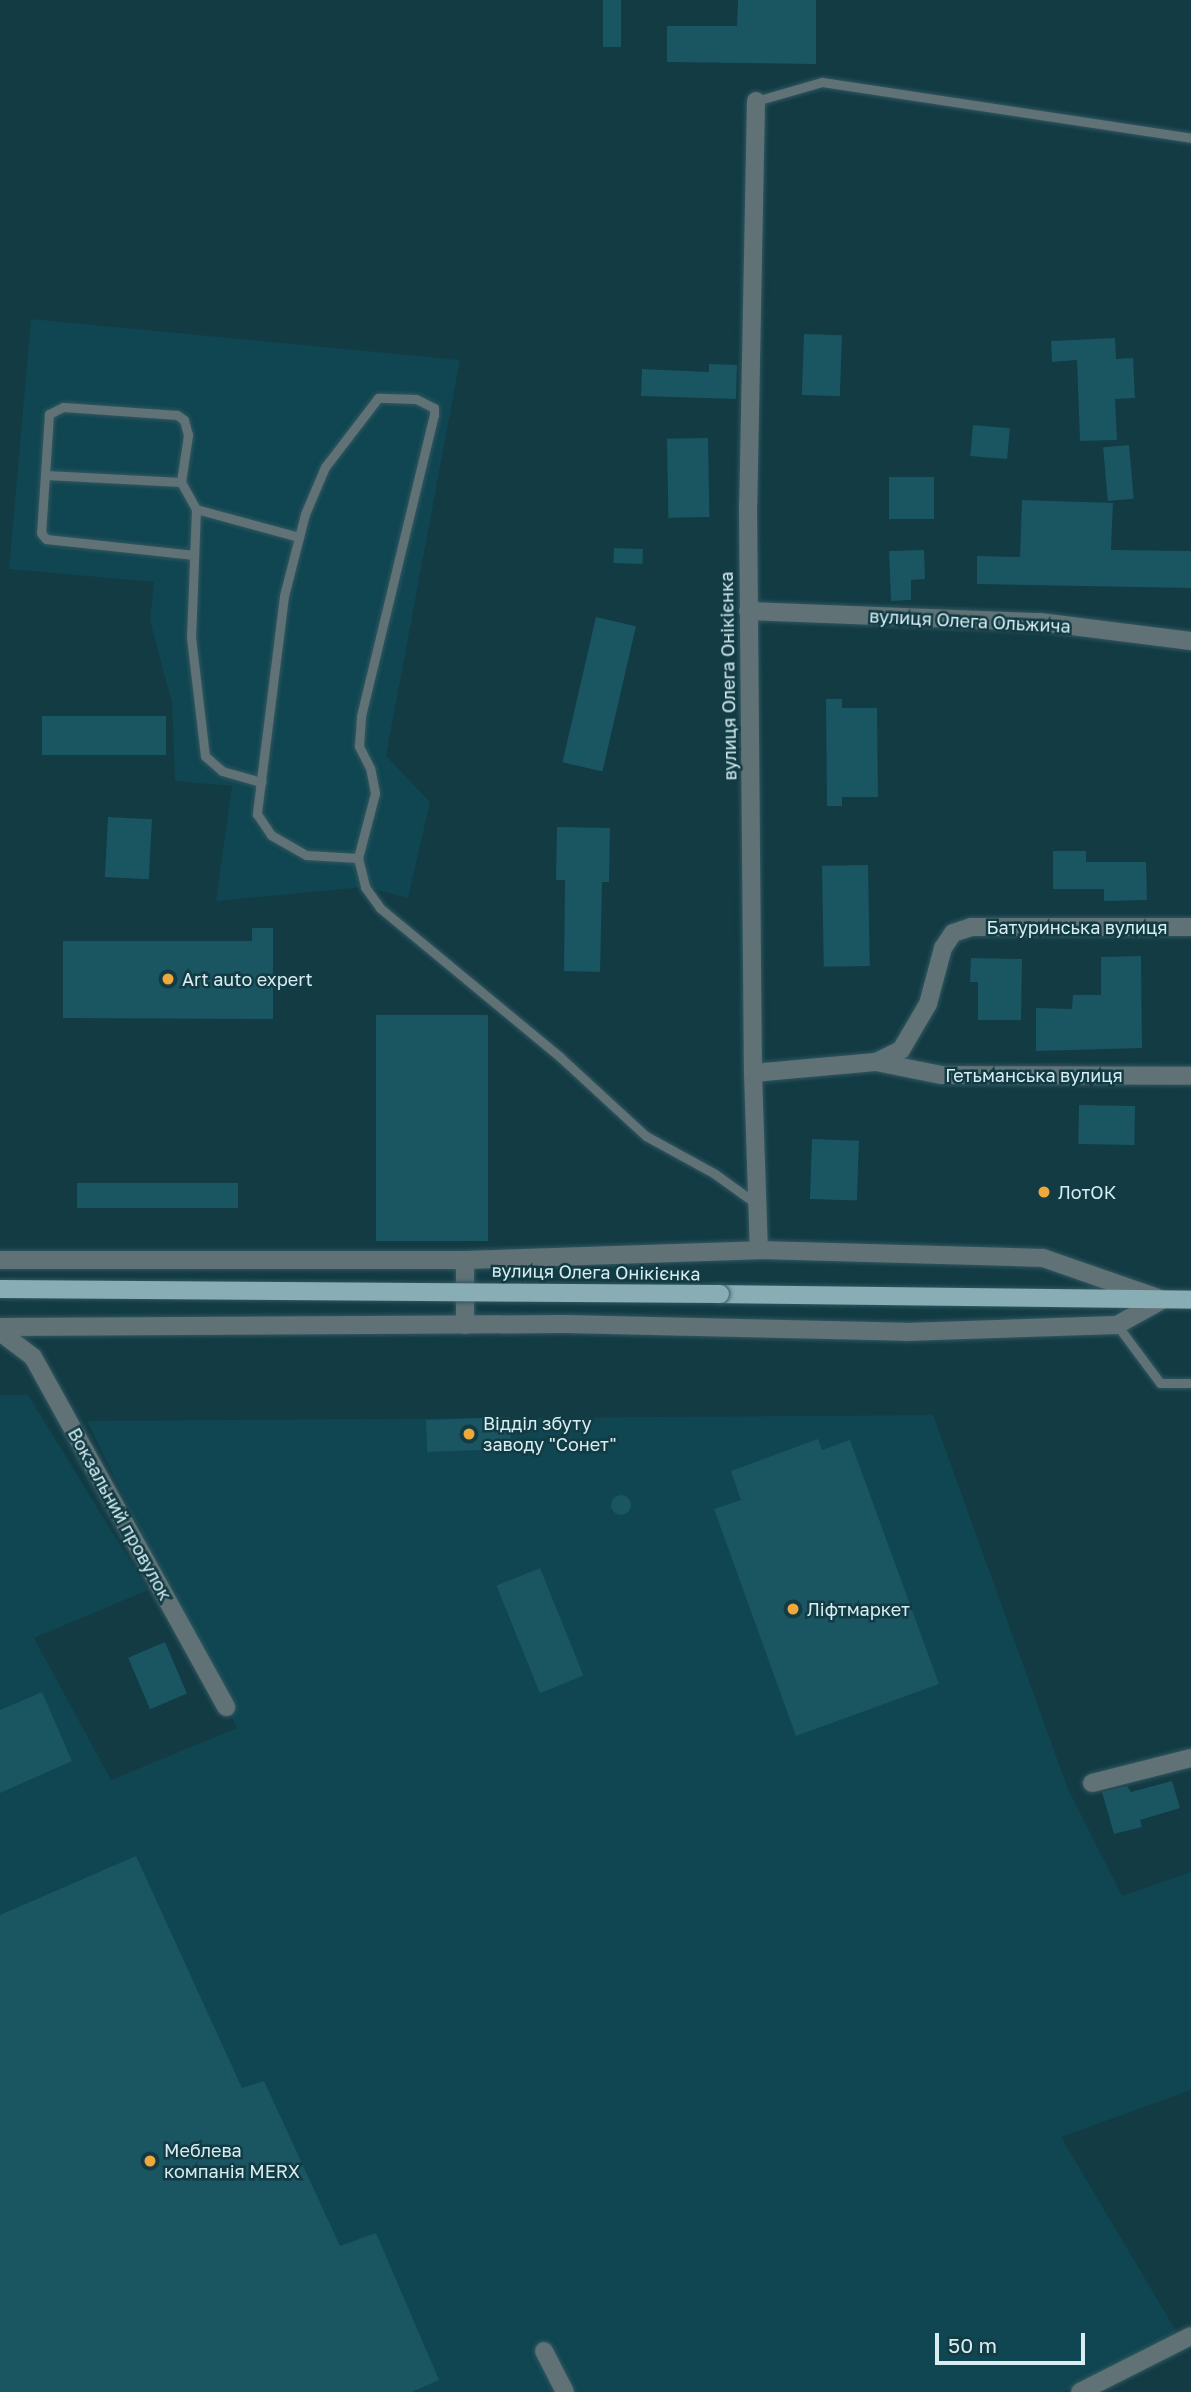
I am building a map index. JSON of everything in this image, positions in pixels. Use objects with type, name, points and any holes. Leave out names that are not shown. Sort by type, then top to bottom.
[{"type":"main road","name":"вулиця Олега Онікієнка","points":[[0,1289],[1191,1300]]},
{"type":"street","name":"вулиця Олега Онікієнка","points":[[756,101],[748,611],[753,1073],[760,1206],[759,1251]]},
{"type":"street","name":"вулиця Олега Ольжича","points":[[748,611],[1040,622],[1191,641]]},
{"type":"street","name":"Батуринська вулиця","points":[[876,1062],[901,1049],[928,1004],[943,948],[953,933],[971,927],[1191,927]]},
{"type":"street","name":"Гетьманська вулиця","points":[[753,1073],[876,1062],[941,1075],[1191,1076]]},
{"type":"street","points":[[0,1260],[465,1260],[759,1251],[1043,1258],[1162,1300]]},
{"type":"street","points":[[465,1260],[465,1325]]},
{"type":"street","points":[[0,1329],[465,1325],[905,1332],[1117,1325],[1162,1300]]},
{"type":"street","name":"Вокзальний провулок","points":[[0,1329],[33,1357],[226,1707]]},
{"type":"street","points":[[1092,1783],[1191,1758]]},
{"type":"street","points":[[1080,2392],[1191,2336]]},
{"type":"street","points":[[544,2351],[565,2392]]},
{"type":"lane","points":[[756,101],[822,82],[1191,138]]},
{"type":"lane","points":[[358,858],[306,855],[271,835],[257,814],[284,596],[299,537],[325,467],[379,398],[416,399],[434,408],[361,716],[359,746],[370,768],[375,793],[358,858],[365,887],[380,908],[560,1057],[646,1136],[715,1174],[760,1206]]},
{"type":"lane","points":[[194,555],[46,539],[41,533],[49,414],[63,407],[177,415],[184,420],[188,435],[181,482],[196,509],[191,637],[205,756],[222,771],[261,782]]},
{"type":"lane","points":[[46,475],[181,482]]},
{"type":"lane","points":[[196,509],[299,537]]},
{"type":"lane","points":[[1117,1325],[1160,1382],[1191,1382]]},
{"type":"shaded area","points":[[31,319],[460,360],[386,756],[430,802],[408,898],[365,887],[216,901],[232,786],[175,781],[172,703],[150,621],[154,582],[9,569]]},
{"type":"shaded area","points":[[0,1395],[28,1395],[148,1590],[34,1638],[111,1780],[237,1728],[87,1421],[933,1415],[1068,1789],[1122,1896],[1191,1872],[1191,2090],[1061,2137],[1179,2336],[1063,2392],[0,2392]]},
{"type":"building","points":[[603,0],[621,0],[621,47],[603,47]]},
{"type":"building","points":[[738,0],[816,0],[816,64],[667,62],[667,26],[737,26]]},
{"type":"building","points":[[804,334],[842,335],[840,396],[802,395]]},
{"type":"building","points":[[1115,338],[1116,359],[1133,358],[1135,398],[1115,399],[1117,440],[1080,441],[1077,360],[1052,362],[1051,341]]},
{"type":"building","points":[[709,364],[737,365],[736,399],[641,396],[642,369],[709,372]]},
{"type":"building","points":[[973,425],[1010,428],[1007,459],[970,456]]},
{"type":"building","points":[[708,438],[709,517],[668,518],[667,439]]},
{"type":"building","points":[[1129,445],[1134,499],[1108,501],[1103,447]]},
{"type":"building","points":[[889,477],[934,477],[934,519],[889,519]]},
{"type":"building","points":[[1022,500],[1113,503],[1111,550],[1191,551],[1191,588],[977,584],[977,556],[1020,557]]},
{"type":"building","points":[[614,548],[643,549],[642,564],[613,563]]},
{"type":"building","points":[[924,550],[925,579],[911,580],[911,600],[891,601],[889,551]]},
{"type":"building","points":[[596,617],[636,626],[602,771],[562,762]]},
{"type":"building","points":[[826,699],[842,699],[842,708],[877,708],[878,797],[842,797],[842,806],[827,806]]},
{"type":"building","points":[[42,716],[166,716],[166,755],[42,755]]},
{"type":"building","points":[[108,817],[152,819],[149,879],[105,877]]},
{"type":"building","points":[[557,827],[610,828],[609,882],[602,882],[600,972],[564,971],[565,880],[556,880]]},
{"type":"building","points":[[1053,851],[1086,851],[1086,862],[1146,862],[1147,900],[1104,901],[1104,889],[1053,889]]},
{"type":"building","points":[[868,865],[870,966],[824,967],[822,866]]},
{"type":"building","name":"Art auto expert","points":[[252,928],[273,928],[273,1019],[63,1018],[63,941],[252,941]]},
{"type":"building","points":[[1141,956],[1142,1048],[1036,1051],[1036,1008],[1072,1009],[1073,995],[1101,995],[1101,957]]},
{"type":"building","points":[[971,958],[1022,959],[1021,1020],[978,1020],[978,982],[970,982]]},
{"type":"building","points":[[376,1015],[488,1015],[488,1241],[376,1241]]},
{"type":"building","points":[[1079,1105],[1135,1106],[1134,1145],[1078,1144]]},
{"type":"building","points":[[812,1139],[859,1141],[857,1201],[810,1199]]},
{"type":"building","points":[[77,1183],[238,1183],[238,1208],[77,1208]]},
{"type":"building","name":"Відділ збуту заводу \"Сонет\"","points":[[510,1417],[511,1449],[427,1452],[426,1420]]},
{"type":"building","points":[[818,1439],[822,1450],[850,1440],[939,1684],[796,1736],[714,1509],[741,1500],[731,1471]]},
{"type":"building","points":[[621,1495],[628,1498],[631,1505],[628,1512],[621,1515],[614,1512],[611,1505],[614,1498]]},
{"type":"building","points":[[540,1568],[583,1676],[540,1693],[496,1586]]},
{"type":"building","points":[[165,1642],[187,1694],[150,1709],[128,1658]]},
{"type":"building","points":[[42,1692],[72,1761],[0,1793],[0,1710]]},
{"type":"building","points":[[1172,1781],[1180,1808],[1140,1820],[1142,1827],[1114,1834],[1102,1792],[1127,1786],[1131,1792]]},
{"type":"building","name":"Меблева компанія MERX","points":[[136,1856],[242,2088],[264,2081],[340,2246],[376,2233],[439,2380],[412,2392],[0,2392],[0,1915]]},
{"type":"place","name":"Art auto expert","points":[[168,979]]},
{"type":"place","name":"ЛотОК","points":[[1044,1192]]},
{"type":"place","name":"Відділ збуту заводу \"Сонет\"","points":[[469,1434]]},
{"type":"place","name":"Ліфтмаркет","points":[[793,1609]]},
{"type":"place","name":"Меблева компанія MERX","points":[[150,2161]]}]
